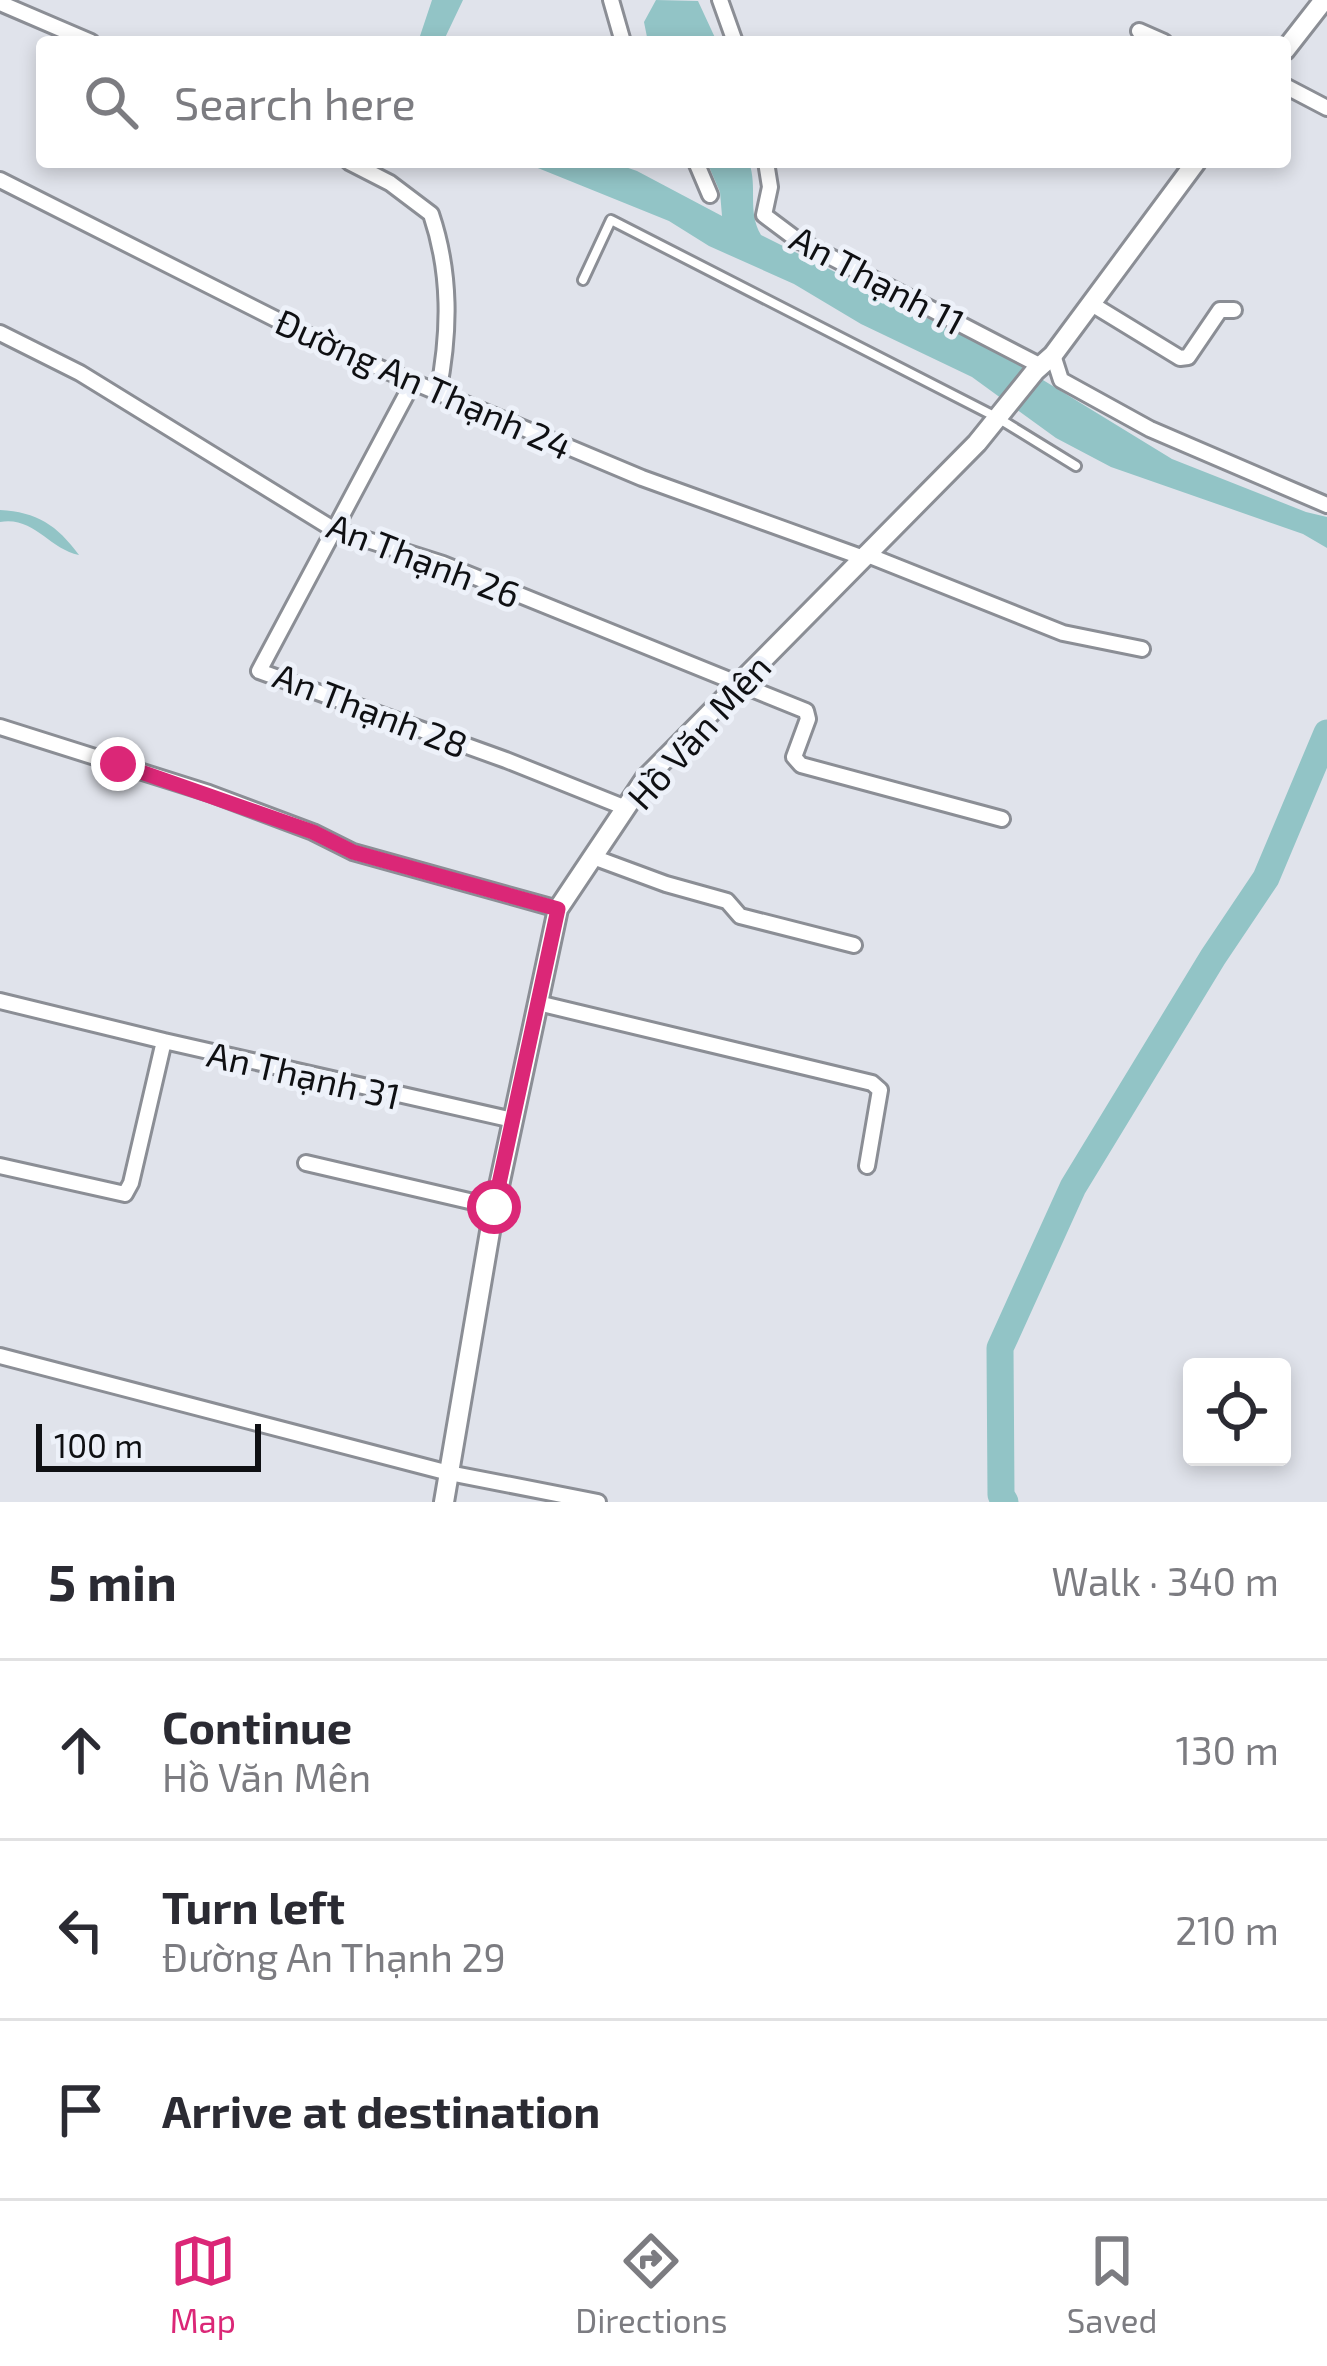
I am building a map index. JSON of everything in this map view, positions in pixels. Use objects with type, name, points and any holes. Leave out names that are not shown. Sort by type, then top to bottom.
[{"type":"street","points":[[611,0],[621,36]]},
{"type":"street","points":[[720,0],[733,36]]},
{"type":"street","points":[[1291,42],[1324,0]]},
{"type":"street","points":[[0,2],[77,36]]},
{"type":"street","points":[[1138,31],[1150,36]]},
{"type":"street","points":[[1291,89],[1327,108]]},
{"type":"street","points":[[362,168],[391,183],[431,214],[444,274],[448,337],[438,392]]},
{"type":"street","points":[[699,168],[710,195]]},
{"type":"street","name":"An Thạnh 11","points":[[767,168],[770,187],[764,215],[796,239],[1043,364]]},
{"type":"street","name":"Hồ Văn Mên","points":[[445,1502],[494,1207],[558,909],[645,779],[1002,414],[1191,168]]},
{"type":"street","name":"Đường An Thạnh 24","points":[[0,180],[337,350],[642,478],[863,555],[1063,633],[1142,650]]},
{"type":"street","points":[[1090,303],[1180,358],[1188,357],[1220,310],[1234,310]]},
{"type":"street","name":"An Thạnh 26","points":[[0,333],[80,373],[332,529],[443,564],[806,711],[808,719],[794,757],[801,765],[1002,819]]},
{"type":"street","points":[[1043,364],[1061,380],[1150,429],[1327,505]]},
{"type":"street","points":[[332,529],[413,382]]},
{"type":"street","name":"An Thạnh 28","points":[[332,529],[259,671],[626,808]]},
{"type":"street","points":[[0,727],[209,794],[313,832],[353,852],[558,909]]},
{"type":"street","points":[[593,857],[728,901],[740,916],[854,945]]},
{"type":"street","points":[[0,1001],[164,1041]]},
{"type":"street","points":[[538,1003],[872,1083],[880,1090],[868,1166]]},
{"type":"street","name":"An Thạnh 31","points":[[0,1166],[125,1194],[164,1041],[513,1120]]},
{"type":"street","points":[[306,1163],[494,1207]]},
{"type":"street","points":[[0,1356],[449,1473],[598,1502]]},
{"type":"lane","points":[[583,280],[611,220],[1002,414],[1076,466]]},
{"type":"water","points":[[432,0],[463,0],[446,36],[420,36]]},
{"type":"water","points":[[656,0],[698,1],[714,36],[647,36],[644,22]]},
{"type":"water","points":[[538,168],[628,168],[722,216],[720,192],[710,168],[750,168],[754,217],[761,235],[1007,358],[1172,459],[1327,517],[1327,548],[1303,534],[1111,467],[1056,438],[972,377],[861,324],[794,284],[709,246],[669,221]]},
{"type":"water","points":[[0,510],[45,522],[79,555],[32,528],[0,522]]},
{"type":"waterway","points":[[1005,1502],[1001,1495],[1000,1348],[1073,1187],[1266,878],[1327,733]]},
{"type":"route","points":[[118,764],[313,832],[353,852],[558,909],[494,1207]]}]
